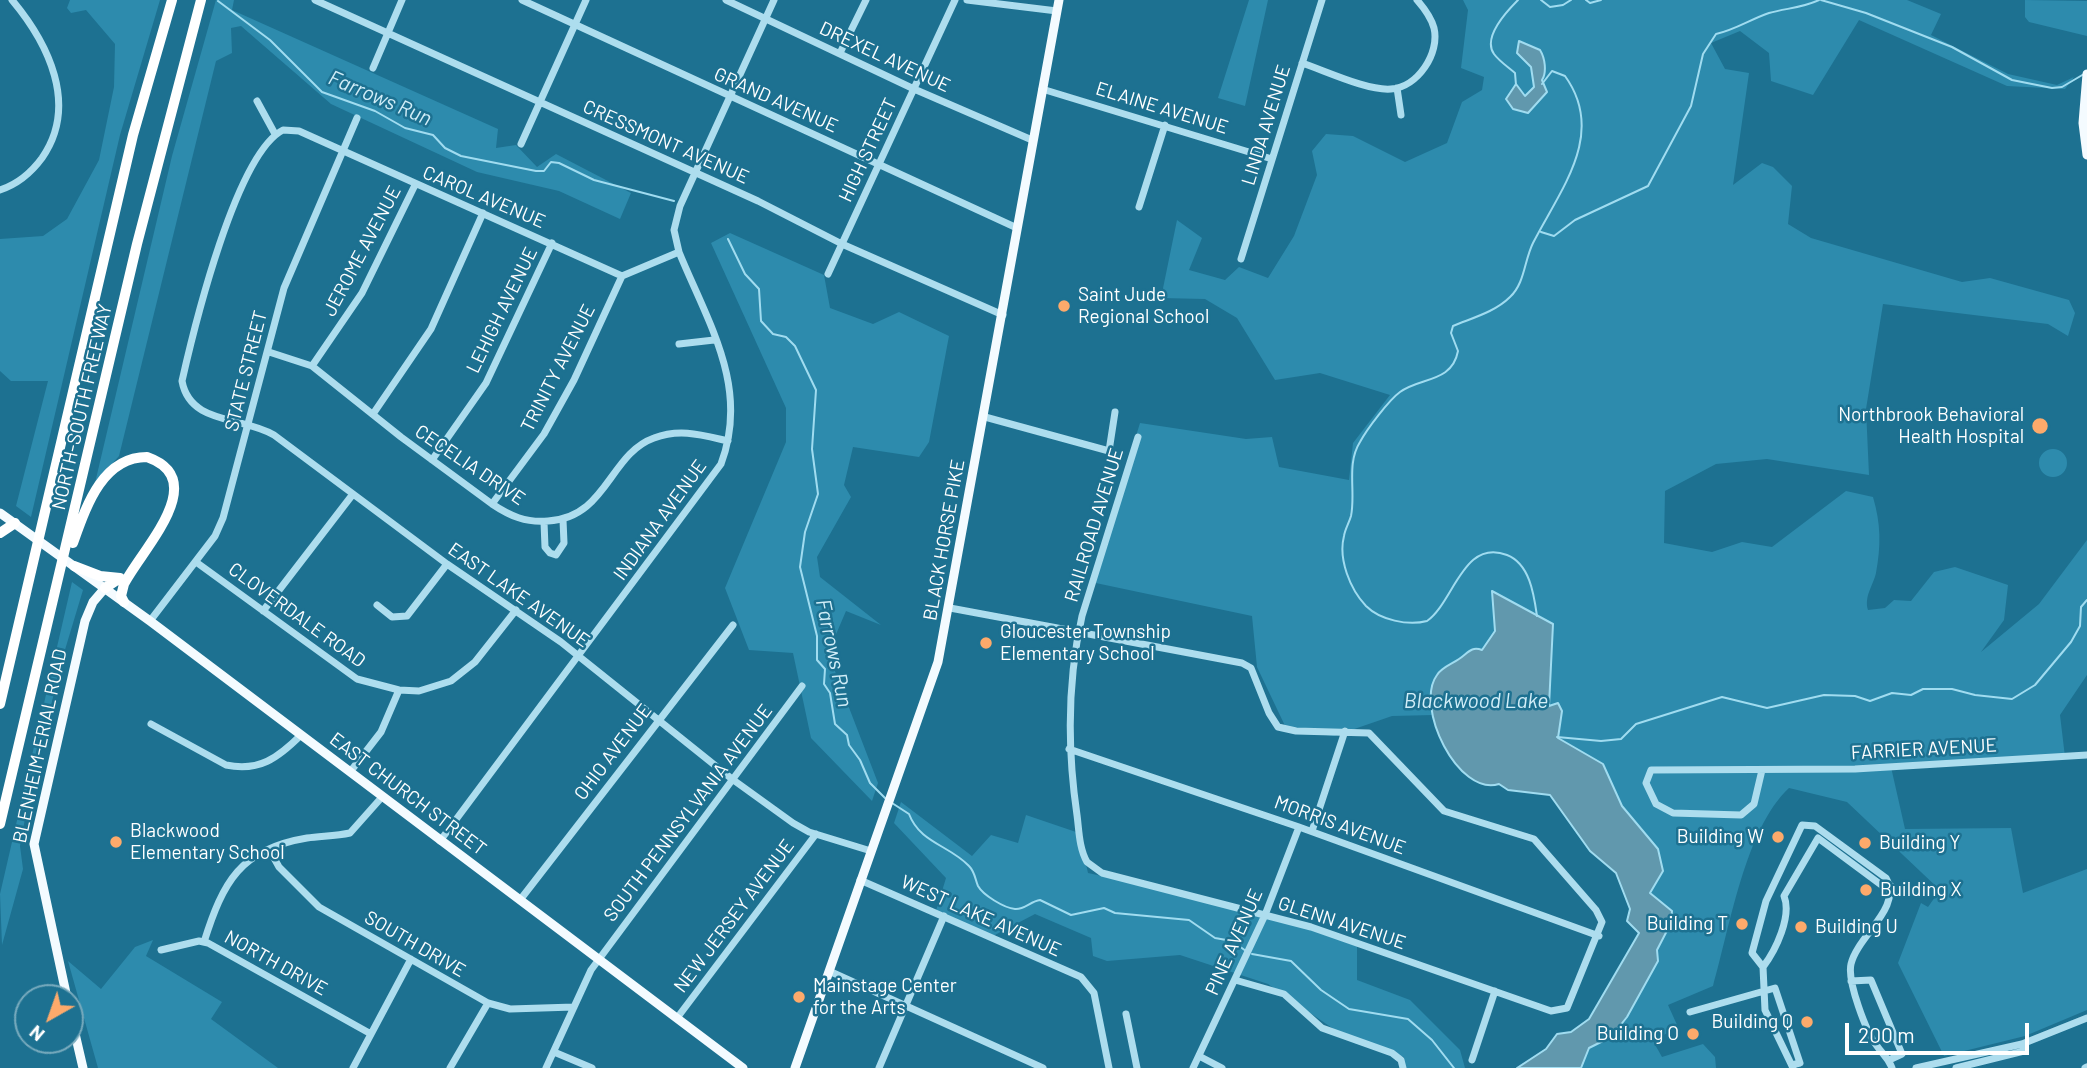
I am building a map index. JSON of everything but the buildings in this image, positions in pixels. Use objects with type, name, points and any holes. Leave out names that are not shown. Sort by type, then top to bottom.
[{"type":"highway","name":"NORTH-SOUTH FREEWAY","points":[[0,704],[133,135],[172,0]]},
{"type":"highway","name":"NORTH-SOUTH FREEWAY","points":[[69,547],[143,219],[201,0]]},
{"type":"highway","points":[[0,824],[56,589],[63,574],[69,547],[90,501],[110,471],[128,460],[147,457],[170,470],[176,491],[167,513],[121,590],[124,602]]},
{"type":"highway","points":[[0,533],[15,523]]},
{"type":"highway","points":[[74,566],[100,576],[120,578]]},
{"type":"highway","points":[[105,588],[132,569]]},
{"type":"main road","name":"BLACK HORSE PIKE","points":[[795,1068],[938,662],[1059,0]]},
{"type":"main road","points":[[2087,74],[2083,102],[2087,155]]},
{"type":"main road","name":"EAST CHURCH STREET","points":[[0,513],[150,621],[743,1068]]},
{"type":"main road","name":"BLENHEIM-ERIAL ROAD","points":[[64,984],[34,844],[85,621],[93,602],[105,588]]},
{"type":"street","points":[[0,190],[24,178],[48,148],[56,129],[59,101],[49,57],[33,25],[12,0]]},
{"type":"street","name":"CRESSMONT AVENUE","points":[[315,0],[758,201],[842,244],[1003,315]]},
{"type":"street","points":[[373,68],[402,0]]},
{"type":"street","name":"GRAND AVENUE","points":[[522,0],[1017,228]]},
{"type":"street","points":[[521,144],[586,0]]},
{"type":"street","name":"DREXEL AVENUE","points":[[726,0],[914,89],[1032,140]]},
{"type":"street","name":"INDIANA AVENUE","points":[[440,841],[721,464],[733,417],[732,387],[679,252],[674,223],[774,0]]},
{"type":"street","points":[[840,52],[866,0]]},
{"type":"street","name":"HIGH STREET","points":[[828,274],[955,0]]},
{"type":"street","points":[[967,0],[1057,12]]},
{"type":"street","name":"LINDA AVENUE","points":[[1241,260],[1322,0]]},
{"type":"street","points":[[1302,64],[1379,89],[1398,88],[1420,73],[1434,41],[1428,15],[1417,0]]},
{"type":"street","points":[[1398,88],[1401,115]]},
{"type":"street","name":"ELAINE AVENUE","points":[[1042,89],[1272,159]]},
{"type":"street","points":[[257,101],[275,134]]},
{"type":"street","name":"STATE STREET","points":[[150,621],[197,562],[223,518],[250,425],[284,288],[357,118]]},
{"type":"street","points":[[1139,207],[1165,125]]},
{"type":"street","name":"CAROL AVENUE","points":[[275,134],[283,130],[299,131],[622,276]]},
{"type":"street","name":"EAST LAKE AVENUE","points":[[275,134],[266,145],[212,262],[182,381],[190,404],[203,412],[250,425],[274,435],[447,564],[516,610],[579,657],[732,779],[793,823],[816,834],[871,851]]},
{"type":"street","name":"JEROME AVENUE","points":[[312,366],[362,293],[415,185]]},
{"type":"street","points":[[373,414],[431,329],[483,213]]},
{"type":"street","name":"LEHIGH AVENUE","points":[[432,460],[486,383],[552,243]]},
{"type":"street","points":[[622,276],[679,252]]},
{"type":"street","name":"TRINITY AVENUE","points":[[492,504],[544,435],[574,380],[622,276]]},
{"type":"street","points":[[679,344],[714,340]]},
{"type":"street","name":"CECELIA DRIVE","points":[[269,352],[312,366],[432,460],[492,504],[519,519],[544,522],[562,520],[592,503],[633,452],[652,438],[686,432],[728,441]]},
{"type":"street","points":[[985,416],[1109,451],[1115,412]]},
{"type":"street","name":"RAILROAD AVENUE","points":[[1095,869],[1083,855],[1069,749],[1068,707],[1078,632],[1138,436]]},
{"type":"street","points":[[263,611],[353,494]]},
{"type":"street","points":[[544,522],[545,547],[550,553],[557,555],[564,543],[562,520]]},
{"type":"street","name":"CLOVERDALE ROAD","points":[[197,562],[357,679],[399,690],[419,691],[451,681],[475,662],[516,610]]},
{"type":"street","points":[[377,605],[392,617],[407,616],[447,564]]},
{"type":"street","points":[[950,608],[1246,664],[1251,668],[1269,713],[1278,727],[1296,731],[1368,733],[1377,739],[1430,799],[1444,810],[1534,839],[1596,910],[1602,922],[1599,936]]},
{"type":"street","name":"OHIO AVENUE","points":[[520,900],[657,719],[733,625]]},
{"type":"street","name":"SOUTH PENNSYLVANIA AVENUE","points":[[546,1068],[599,958],[802,686]]},
{"type":"street","points":[[350,772],[381,732],[399,690]]},
{"type":"street","points":[[151,724],[226,765],[239,767],[262,765],[273,760],[301,735]]},
{"type":"street","points":[[1312,831],[1345,731]]},
{"type":"street","name":"MORRIS AVENUE","points":[[1069,749],[1312,831],[1599,936]]},
{"type":"street","name":"FARRIER AVENUE","points":[[1762,770],[1754,804],[1741,815],[1673,813],[1656,804],[1646,783],[1651,770],[1912,766],[2087,755]]},
{"type":"street","points":[[204,942],[213,913],[237,870],[250,857],[304,839],[350,834],[382,797]]},
{"type":"street","points":[[1690,1012],[1763,990],[1774,988],[1800,1063],[1793,1067],[1765,1010],[1763,990],[1762,967],[1752,953],[1766,901],[1802,825],[1815,827],[1886,878],[1891,886],[1892,898],[1852,962],[1851,981],[1872,1038],[1890,1064],[1902,1054],[1871,979],[1851,981]]},
{"type":"street","name":"PINE AVENUE","points":[[1193,1068],[1265,915],[1299,827]]},
{"type":"street","name":"NEW JERSEY AVENUE","points":[[677,1018],[816,834]]},
{"type":"street","points":[[1762,967],[1773,953],[1788,905],[1784,896],[1818,838],[1884,887],[1891,886]]},
{"type":"street","name":"SOUTH DRIVE","points":[[270,849],[279,867],[319,907],[488,1003],[510,1009],[574,1007]]},
{"type":"street","name":"GLENN AVENUE","points":[[1095,869],[1311,927],[1551,1011],[1563,1010],[1572,1001],[1599,936]]},
{"type":"street","name":"WEST LAKE AVENUE","points":[[860,880],[1081,977],[1087,983],[1097,1006],[1109,1068]]},
{"type":"street","points":[[879,1068],[944,916]]},
{"type":"street","name":"NORTH DRIVE","points":[[161,950],[204,942],[371,1034]]},
{"type":"street","points":[[353,1068],[411,959]]},
{"type":"street","points":[[829,971],[1043,1068]]},
{"type":"street","points":[[1235,980],[1284,994],[1322,1028],[1392,1053],[1401,1060],[1403,1068]]},
{"type":"street","points":[[1472,1060],[1495,991]]},
{"type":"street","points":[[450,1068],[488,1003]]},
{"type":"street","points":[[1126,1014],[1137,1068]]},
{"type":"street","points":[[1918,1068],[2022,1044],[2087,1018]]},
{"type":"street","points":[[1956,1068],[2024,1051],[2022,1044]]},
{"type":"street","points":[[554,1052],[592,1068]]},
{"type":"street","points":[[1199,1056],[1222,1068]]},
{"type":"shaded area","points":[[70,0],[160,0],[120,135],[31,517],[16,506],[48,381],[11,381],[0,371],[0,239],[43,236],[67,219],[99,160],[114,87],[115,44],[86,10],[71,13],[67,8]]},
{"type":"shaded area","points":[[216,0],[234,0],[232,10],[498,129],[496,148],[516,145],[537,167],[556,154],[631,193],[620,219],[559,191],[477,172],[331,104],[241,26],[231,28],[232,53],[216,61],[119,456],[95,483],[172,156]]},
{"type":"shaded area","points":[[1249,0],[1268,0],[1245,106],[1218,98]]},
{"type":"shaded area","points":[[1463,0],[1907,0],[1941,14],[1931,35],[2008,74],[2057,85],[2074,77],[2065,89],[2007,86],[1859,20],[1813,95],[1771,81],[1769,53],[1740,31],[1711,43],[1725,69],[1749,73],[1733,185],[1762,163],[1773,167],[1792,186],[1788,224],[1811,238],[1962,282],[1990,278],[2069,300],[2075,313],[2068,336],[2048,324],[1883,304],[1866,409],[1869,475],[1767,459],[1716,464],[1665,491],[1664,543],[1712,552],[1742,542],[1772,547],[1846,491],[1873,497],[1878,516],[1879,544],[1876,573],[1867,600],[1868,610],[1885,608],[1894,600],[1911,601],[1934,572],[1955,567],[2008,585],[2004,620],[1981,652],[2039,604],[2087,540],[2087,675],[2060,715],[2065,757],[1891,767],[1905,829],[2011,828],[2023,893],[2087,869],[2087,1010],[2025,1036],[1944,1056],[1898,963],[1921,903],[1928,907],[1940,890],[1847,802],[1789,788],[1774,806],[1750,853],[1713,986],[1668,1005],[1678,1027],[1653,1041],[1662,1057],[1703,1044],[1715,1057],[1716,1068],[1532,1068],[1627,1017],[1650,893],[1663,871],[1658,849],[1622,805],[1603,764],[1557,738],[1549,707],[1495,631],[1482,650],[1437,674],[1433,715],[1392,716],[1334,736],[1287,730],[1257,667],[1252,616],[1091,582],[1140,423],[1246,439],[1272,437],[1279,467],[1349,480],[1353,443],[1390,395],[1320,373],[1275,380],[1237,318],[1205,299],[1161,298],[1177,220],[1202,238],[1189,270],[1225,280],[1239,267],[1268,278],[1294,236],[1317,175],[1312,151],[1326,134],[1353,136],[1405,162],[1447,143],[1462,102],[1482,90],[1484,77],[1461,68],[1468,10]]},
{"type":"shaded area","points":[[2025,0],[2087,1],[2087,36],[2029,22],[2025,17]]},
{"type":"shaded area","points":[[730,233],[824,275],[830,308],[873,324],[899,312],[949,336],[929,442],[919,457],[853,447],[844,485],[851,497],[817,557],[820,577],[881,625],[846,611],[828,653],[878,783],[872,801],[811,738],[793,653],[749,650],[725,588],[786,442],[786,408],[711,243]]},
{"type":"shaded area","points":[[2053,449],[2063,453],[2067,463],[2063,473],[2053,477],[2043,473],[2039,463],[2043,453]]},
{"type":"shaded area","points":[[72,582],[83,590],[61,663],[26,813],[20,846],[23,869],[2,945],[0,894]]},
{"type":"shaded area","points":[[901,802],[972,856],[991,835],[1018,843],[1026,815],[1079,833],[1088,873],[1257,910],[1357,946],[1357,980],[1410,1000],[1460,1050],[1465,1068],[1402,1068],[1404,1057],[1354,1043],[1268,984],[1180,955],[1107,961],[1093,956],[1091,938],[1035,914],[991,937],[936,911],[946,878],[894,823]]},
{"type":"shaded area","points":[[153,940],[146,956],[222,1002],[211,1019],[278,1068],[98,1068],[84,1018],[84,984],[74,984],[68,961],[101,989],[135,947]]},
{"type":"water","points":[[1519,41],[1540,50],[1545,65],[1542,80],[1547,92],[1528,113],[1513,109],[1506,99],[1516,84],[1525,96],[1534,87],[1531,67],[1517,53]]},
{"type":"water","name":"Blackwood Lake","points":[[1492,591],[1553,624],[1549,706],[1558,703],[1562,711],[1558,738],[1603,764],[1622,806],[1658,849],[1663,871],[1650,893],[1672,911],[1671,923],[1657,950],[1658,961],[1627,1017],[1611,1037],[1589,1048],[1581,1068],[1517,1068],[1546,1049],[1557,1034],[1571,1032],[1589,1019],[1639,933],[1627,921],[1630,909],[1616,873],[1590,851],[1550,795],[1508,790],[1499,784],[1484,784],[1469,777],[1455,763],[1444,746],[1431,707],[1431,689],[1442,670],[1472,650],[1482,650],[1495,631]]},
{"type":"waterway","points":[[1516,85],[1515,73],[1494,54],[1491,40],[1497,25],[1518,0]]},
{"type":"waterway","points":[[1541,0],[1550,7],[1563,5],[1571,0]]},
{"type":"waterway","points":[[1586,0],[1590,3],[1601,0]]},
{"type":"waterway","points":[[1541,232],[1554,236],[1575,220],[1648,186],[1691,106],[1703,54],[1716,34],[1769,13],[1819,0]]},
{"type":"waterway","points":[[1821,0],[1866,13],[1952,47],[2012,80],[2052,88],[2062,87],[2084,74]]},
{"type":"waterway","name":"Farrows Run","points":[[218,1],[270,40],[322,92],[375,111],[405,128],[433,135],[445,148],[461,156],[536,171],[544,171],[551,162],[559,163],[594,180],[674,201]]},
{"type":"waterway","points":[[1537,616],[1530,581],[1521,565],[1507,555],[1492,552],[1480,555],[1469,563],[1445,600],[1427,621],[1411,623],[1386,618],[1366,606],[1355,591],[1344,564],[1343,545],[1351,516],[1353,459],[1363,436],[1400,392],[1449,369],[1458,351],[1451,333],[1453,326],[1497,307],[1515,291],[1533,243],[1566,182],[1580,140],[1582,119],[1577,98],[1565,76],[1552,71],[1542,84]]},
{"type":"waterway","name":"Farrows Run","points":[[728,239],[745,274],[759,289],[761,321],[773,334],[786,337],[795,346],[816,390],[812,449],[818,494],[805,532],[800,567],[817,636],[817,660],[825,669],[824,684],[830,693],[835,724],[847,735],[849,745],[860,760],[870,783],[885,798]]},
{"type":"waterway","points":[[1557,737],[1601,741],[1621,739],[1636,724],[1722,697],[1767,708],[1824,695],[1855,696],[1870,701],[1892,693],[1911,695],[1923,689],[1952,689],[1975,695],[2012,699],[2035,685],[2071,642],[2080,626],[2081,607],[2087,600]]},
{"type":"waterway","name":"Farrows Run","points":[[892,803],[909,814],[914,824],[928,838],[969,866],[981,890],[1005,906],[1018,909],[1040,900],[1071,915],[1104,908],[1115,913],[1189,920],[1215,938],[1232,941],[1246,951]]},
{"type":"waterway","name":"Farrows Run","points":[[1252,954],[1291,961],[1321,990],[1349,1009],[1408,1019],[1432,1040],[1454,1068]]},
{"type":"place","name":"Saint Jude Regional School","points":[[1064,306]]},
{"type":"place","name":"Northbrook Behavioral Health Hospital","points":[[2040,426]]},
{"type":"place","name":"Gloucester Township Elementary School","points":[[986,643]]},
{"type":"place","name":"Building W","points":[[1778,837]]},
{"type":"place","name":"Blackwood Elementary School","points":[[116,842]]},
{"type":"place","name":"Building Y","points":[[1865,843]]},
{"type":"place","name":"Building X","points":[[1866,890]]},
{"type":"place","name":"Building T","points":[[1742,924]]},
{"type":"place","name":"Building U","points":[[1801,927]]},
{"type":"place","name":"Mainstage Center for the Arts","points":[[799,997]]},
{"type":"place","name":"Building Q","points":[[1807,1022]]},
{"type":"place","name":"Building O","points":[[1693,1034]]}]
